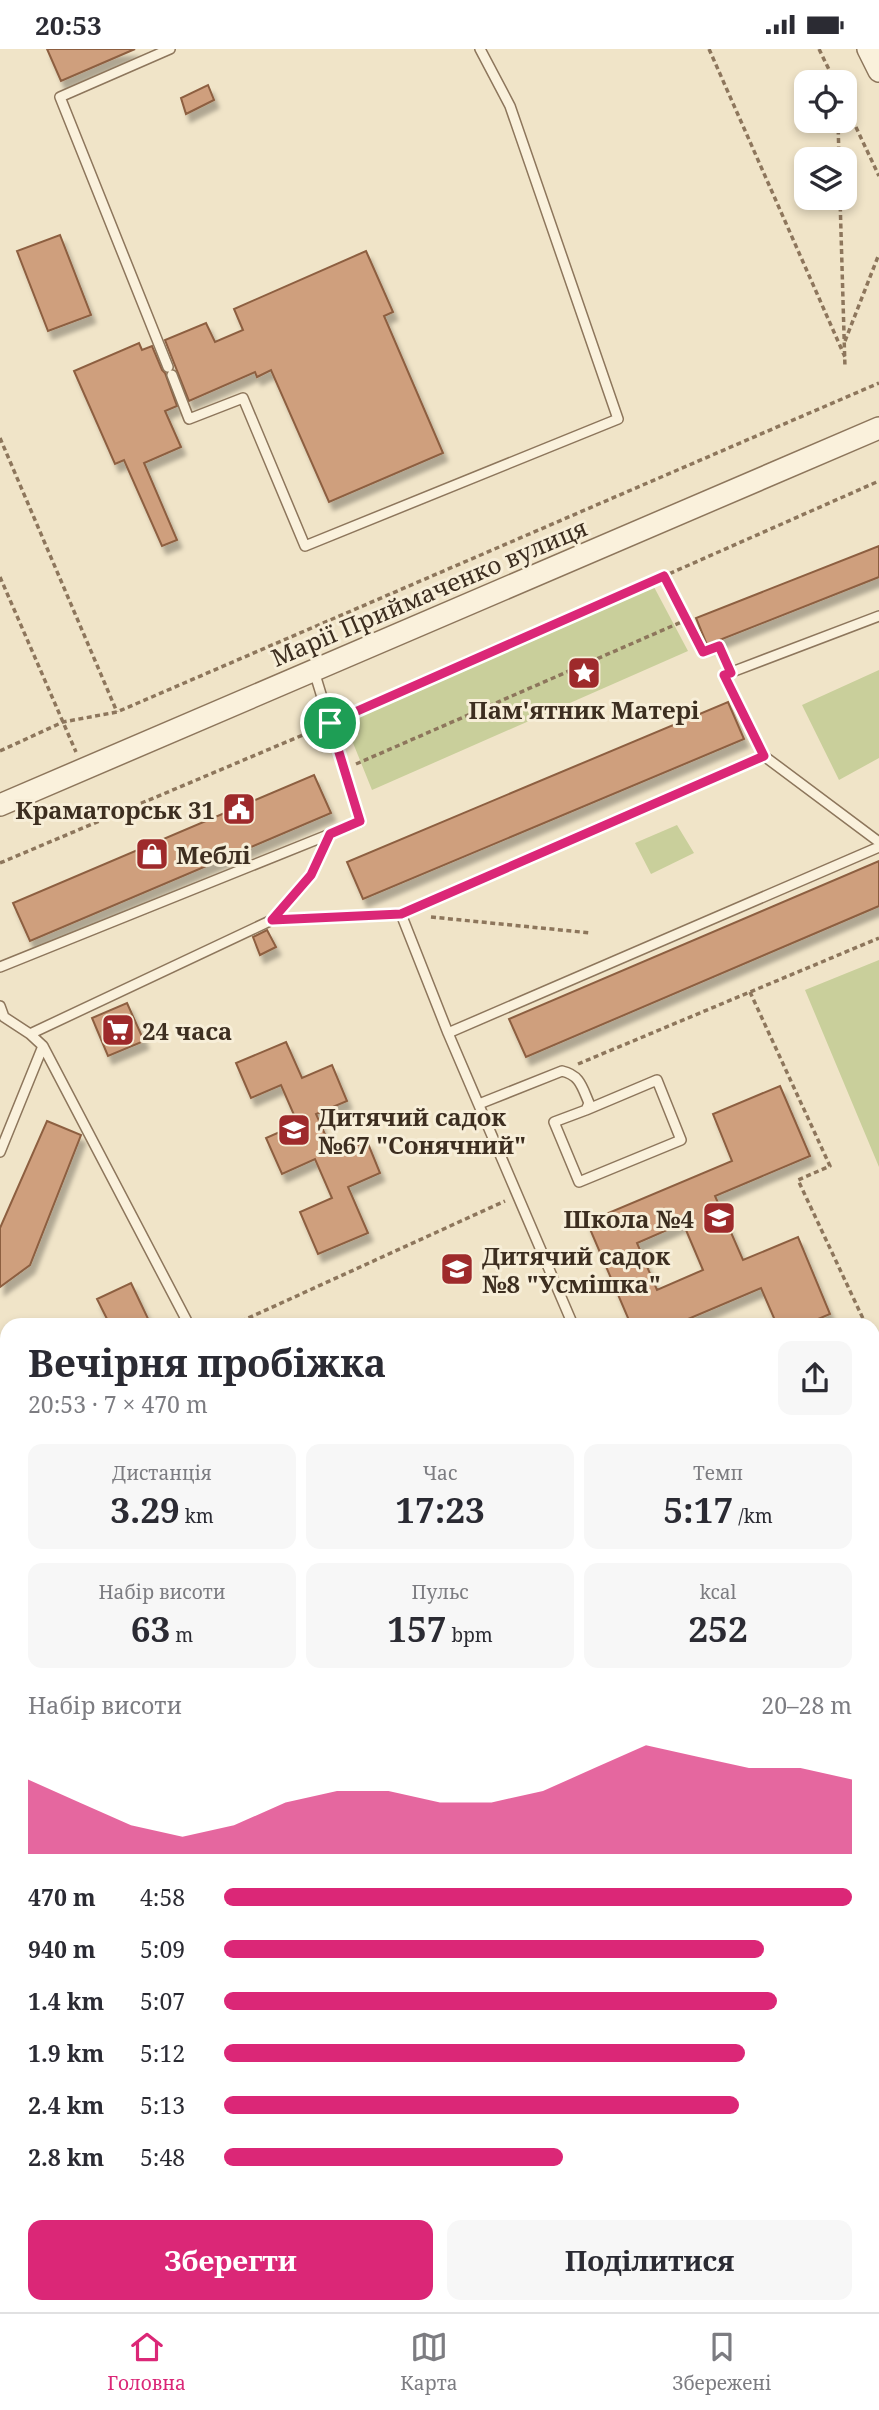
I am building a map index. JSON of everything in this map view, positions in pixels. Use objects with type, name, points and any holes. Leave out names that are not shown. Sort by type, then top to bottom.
[{"type":"street","points":[[868,49],[879,71]]},
{"type":"street","name":"Марії Приймаченко вулиця","points":[[0,805],[879,428]]},
{"type":"lane","points":[[170,49],[60,97],[190,419],[243,398],[305,546],[618,419],[510,106],[480,49]]},
{"type":"lane","points":[[449,1033],[879,845],[764,756],[724,675],[879,616]]},
{"type":"lane","points":[[0,967],[360,821],[314,670]]},
{"type":"lane","points":[[30,1034],[272,920],[401,914],[764,756]]},
{"type":"lane","points":[[272,920],[311,875],[330,834]]},
{"type":"lane","points":[[401,914],[570,1318]]},
{"type":"lane","points":[[0,1006],[2,1018],[30,1034],[43,1047],[185,1318]]},
{"type":"lane","points":[[0,1152],[43,1047]]},
{"type":"lane","points":[[479,1104],[562,1071],[572,1073],[579,1079],[591,1105]]},
{"type":"lane","points":[[657,1080],[681,1140],[579,1182],[554,1122],[591,1105],[657,1080]]},
{"type":"path","points":[[709,49],[845,357]]},
{"type":"path","points":[[819,49],[829,70]]},
{"type":"path","points":[[857,129],[879,176]]},
{"type":"path","points":[[840,210],[845,369]]},
{"type":"path","points":[[844,343],[879,254]]},
{"type":"path","points":[[0,751],[63,722],[117,712],[879,383]]},
{"type":"path","points":[[0,438],[117,712]]},
{"type":"path","points":[[0,863],[330,723],[879,481]]},
{"type":"path","points":[[664,576],[703,652],[719,646],[731,673]]},
{"type":"path","points":[[0,577],[83,768]]},
{"type":"path","points":[[344,769],[687,620]]},
{"type":"path","points":[[401,914],[591,933]]},
{"type":"path","points":[[562,1071],[879,938]]},
{"type":"path","points":[[750,992],[830,1166],[798,1180],[863,1318]]},
{"type":"path","points":[[248,1318],[517,1195]]},
{"type":"green space","points":[[654,587],[688,651],[372,790],[345,723]]},
{"type":"green space","points":[[879,670],[879,758],[839,780],[802,705]]},
{"type":"green space","points":[[677,825],[694,853],[651,874],[635,843]]},
{"type":"green space","points":[[879,960],[879,1167],[805,990]]},
{"type":"building","points":[[47,49],[135,49],[61,81]]},
{"type":"building","points":[[208,85],[214,100],[186,114],[181,98]]},
{"type":"building","points":[[60,235],[91,315],[48,331],[17,251]]},
{"type":"building","points":[[366,251],[393,312],[384,316],[443,453],[329,502],[271,370],[257,377],[255,372],[189,401],[165,340],[206,323],[215,342],[243,330],[234,309]]},
{"type":"building","points":[[139,343],[142,350],[152,346],[177,406],[165,411],[181,447],[144,463],[177,540],[162,546],[124,460],[115,464],[74,371]]},
{"type":"building","points":[[879,546],[879,577],[707,645],[696,618]]},
{"type":"building","points":[[728,702],[744,739],[363,899],[347,862]]},
{"type":"building","points":[[314,775],[331,813],[30,941],[13,903]]},
{"type":"building","points":[[879,861],[879,906],[526,1057],[509,1019]]},
{"type":"building","points":[[267,930],[276,947],[260,955],[253,937]]},
{"type":"building","name":"24 часа","points":[[127,1003],[144,1041],[108,1056],[92,1018]]},
{"type":"building","points":[[286,1042],[302,1078],[332,1065],[347,1101],[316,1114],[334,1155],[367,1141],[380,1173],[348,1187],[368,1233],[318,1254],[300,1212],[332,1198],[315,1159],[282,1174],[266,1138],[298,1124],[281,1085],[251,1098],[236,1063]]},
{"type":"building","points":[[780,1086],[810,1156],[715,1196],[743,1260],[798,1237],[830,1314],[821,1318],[774,1318],[761,1288],[690,1318],[628,1318],[587,1222],[732,1161],[713,1114]],"holes":[[[683,1223],[703,1270],[657,1290],[637,1243]]]},
{"type":"building","points":[[47,1121],[81,1135],[30,1265],[0,1287],[0,1228]]},
{"type":"building","points":[[131,1283],[148,1318],[106,1318],[97,1299]]},
{"type":"place","name":"Пам'ятник Матері","points":[[584,673]]},
{"type":"place","name":"Краматорськ 31","points":[[239,809]]},
{"type":"place","name":"Меблі","points":[[152,854]]},
{"type":"place","name":"24 часа","points":[[118,1030]]},
{"type":"place","name":"Дитячий садок №67 \"Сонячний\"","points":[[294,1130]]},
{"type":"place","name":"Школа №4","points":[[719,1218]]},
{"type":"place","name":"Дитячий садок №8 \"Усмішка\"","points":[[457,1269]]},
{"type":"route","points":[[664,576],[703,652],[719,646],[731,673],[724,675],[764,756],[401,914],[272,920],[311,875],[330,834],[360,821],[330,723],[664,576]]}]
